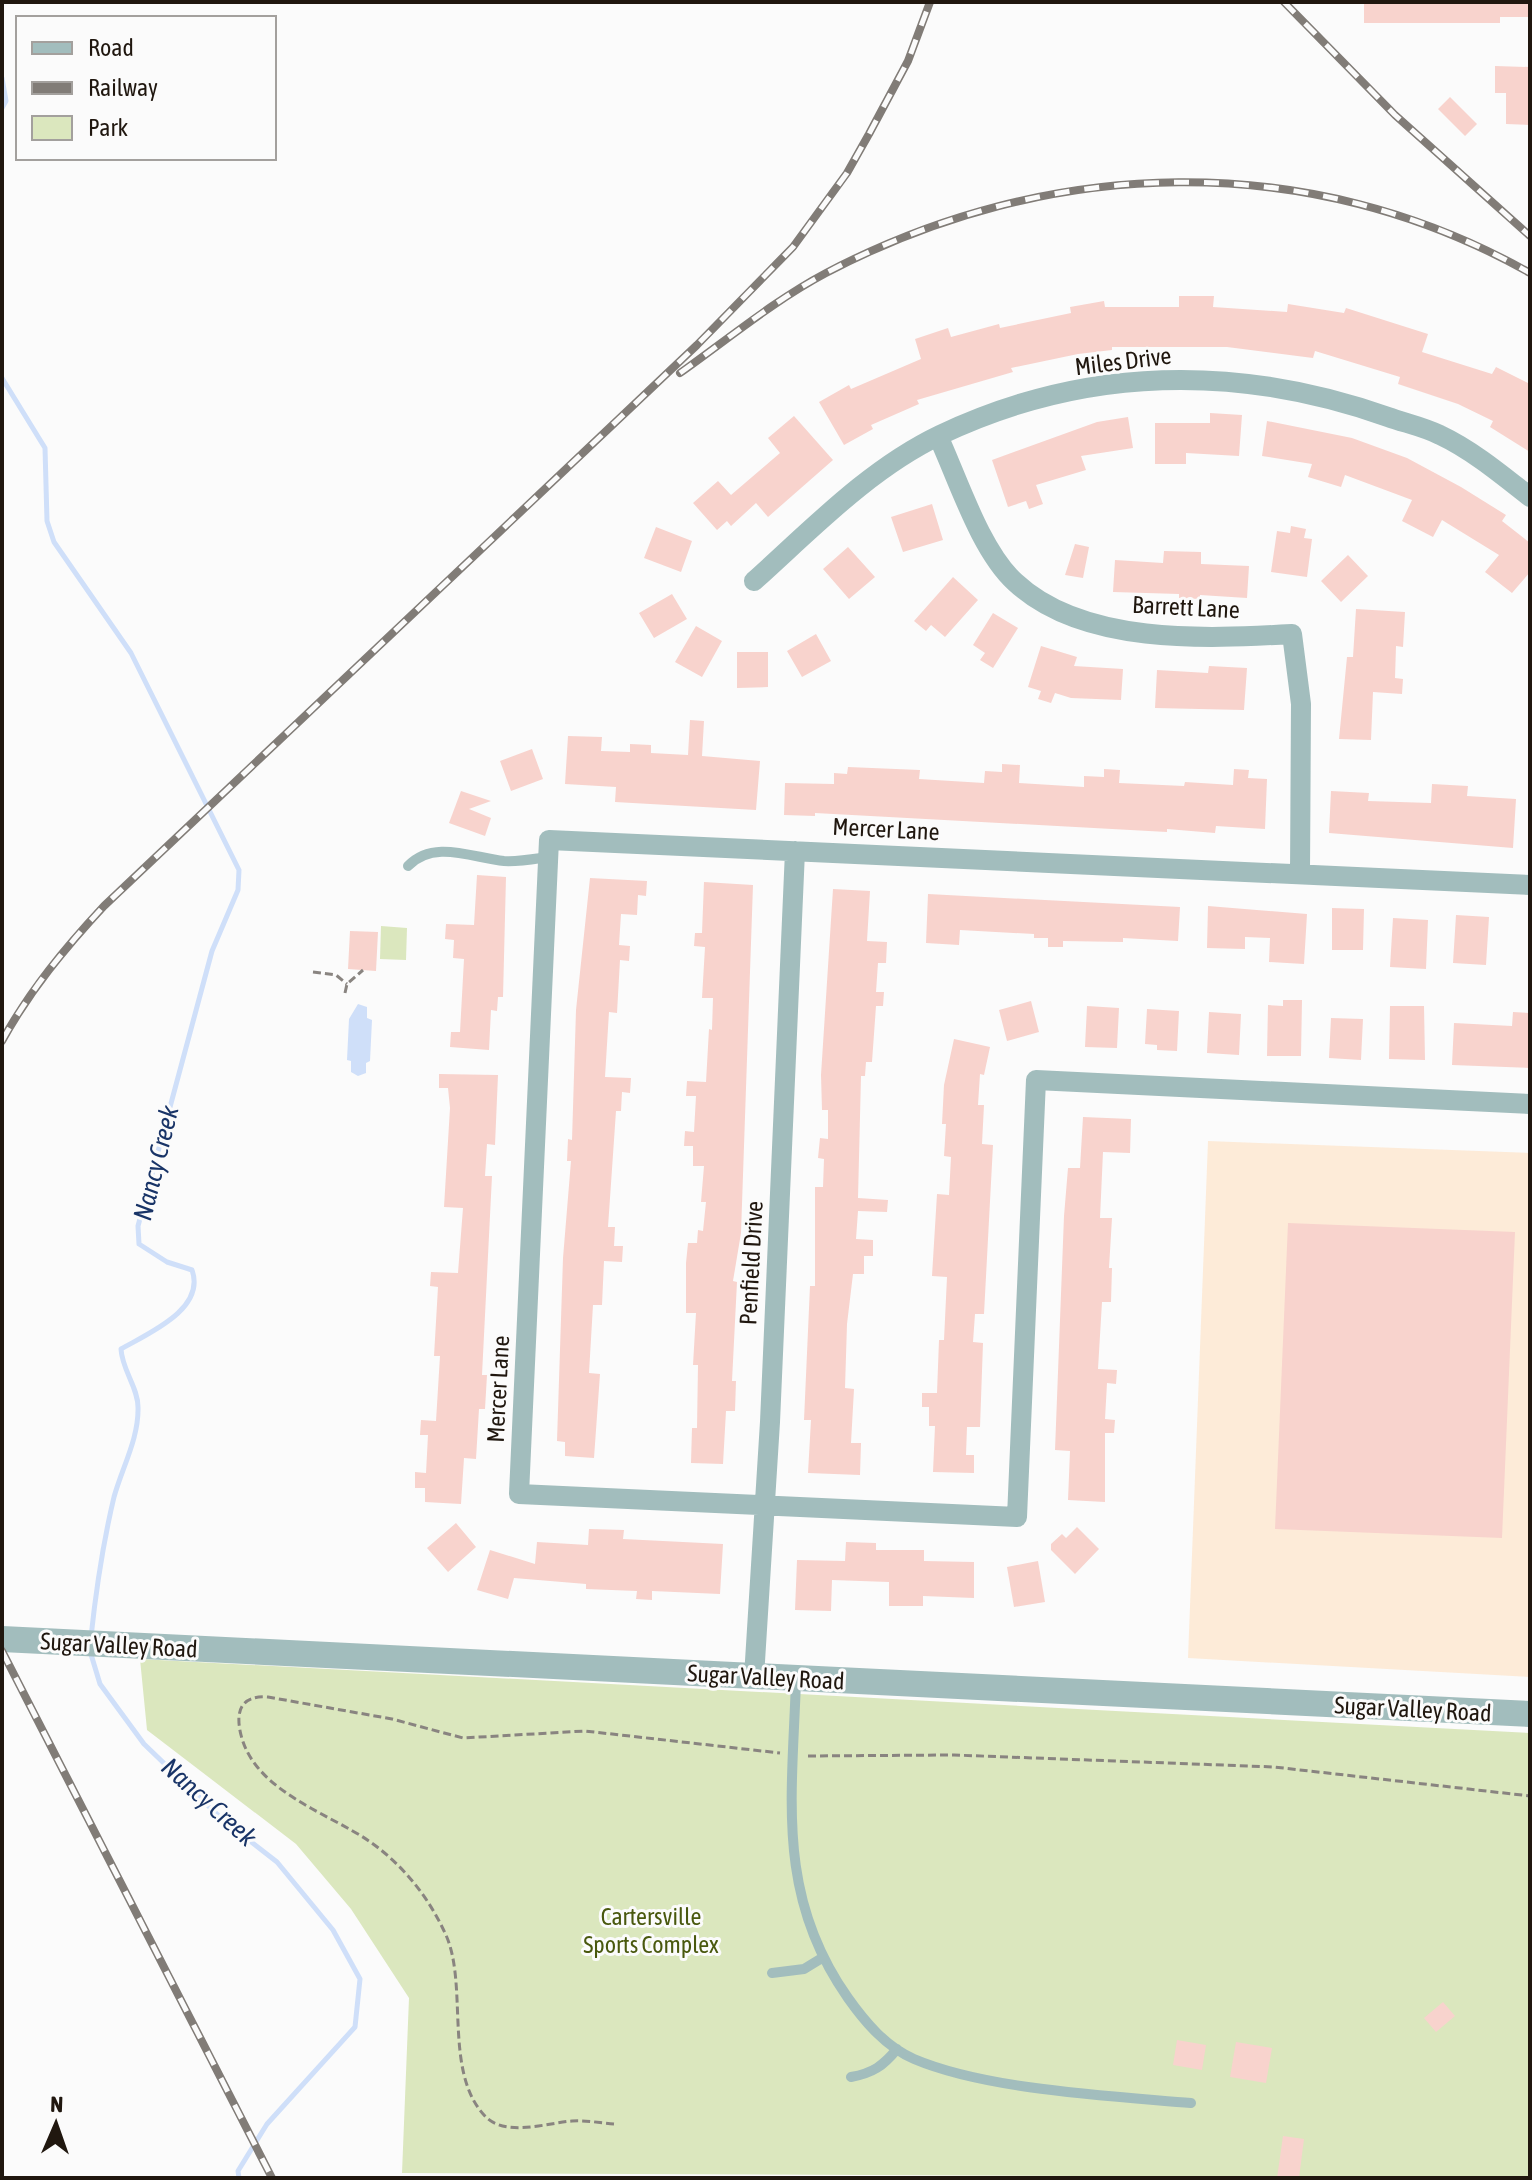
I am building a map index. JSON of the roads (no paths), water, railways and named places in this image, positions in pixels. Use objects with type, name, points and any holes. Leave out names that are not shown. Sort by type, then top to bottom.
[{"type":"street","name":"Miles Drive","points":[[754,581],[865,482],[938,436],[1028,400],[1163,378],[1259,383],[1341,400],[1440,435],[1495,469],[1530,497]]},
{"type":"street","name":"Barrett Lane","points":[[938,436],[993,553],[1014,582],[1056,611],[1113,630],[1245,636],[1292,634],[1301,704],[1300,874]]},
{"type":"street","name":"Mercer Lane","points":[[1530,885],[549,840],[519,1494],[1017,1517],[1036,1080],[1530,1104]]},
{"type":"street","name":"Penfield Drive","points":[[754,1677],[765,1505],[795,851]]},
{"type":"street","name":"Sugar Valley Road","points":[[2,1639],[1530,1714]]},
{"type":"lane","points":[[408,866],[420,856],[436,852],[502,861],[548,857]]},
{"type":"lane","points":[[796,1679],[795,1869],[804,1913],[822,1958],[870,2025],[897,2049],[938,2067],[1000,2080],[1191,2103]]},
{"type":"lane","points":[[772,1973],[804,1969],[822,1958]]},
{"type":"lane","points":[[851,2077],[877,2069],[897,2049]]},
{"type":"water","points":[[358,1004],[367,1007],[367,1018],[372,1020],[370,1061],[366,1063],[366,1073],[358,1076],[351,1072],[351,1061],[347,1060],[349,1019]]},
{"type":"waterway","name":"Nancy Creek","points":[[2,78],[6,101],[2,108]]},
{"type":"waterway","name":"Nancy Creek","points":[[2,378],[45,448],[47,521],[54,542],[131,653],[239,870],[238,890],[212,951],[138,1226],[139,1244],[167,1262],[192,1270],[194,1284],[191,1297],[172,1318],[121,1349],[137,1400],[138,1419],[110,1514],[91,1637]]},
{"type":"waterway","name":"Nancy Creek","points":[[90,1651],[100,1684],[144,1744],[223,1820],[277,1862],[333,1930],[360,1979],[355,2027],[267,2124],[238,2171],[239,2178]]},
{"type":"railway","points":[[2,1041],[49,970],[104,906],[697,345],[793,247],[847,173],[869,134],[908,61],[930,2]]},
{"type":"railway","points":[[1284,2],[1395,115],[1530,236]]},
{"type":"railway","points":[[680,373],[807,284],[911,234],[999,206],[1088,189],[1178,182],[1269,187],[1358,204],[1445,232],[1530,273]]},
{"type":"railway","points":[[2,1651],[272,2178]]},
{"type":"park label","name":"Cartersville Sports Complex","points":[[651,1930]]}]
